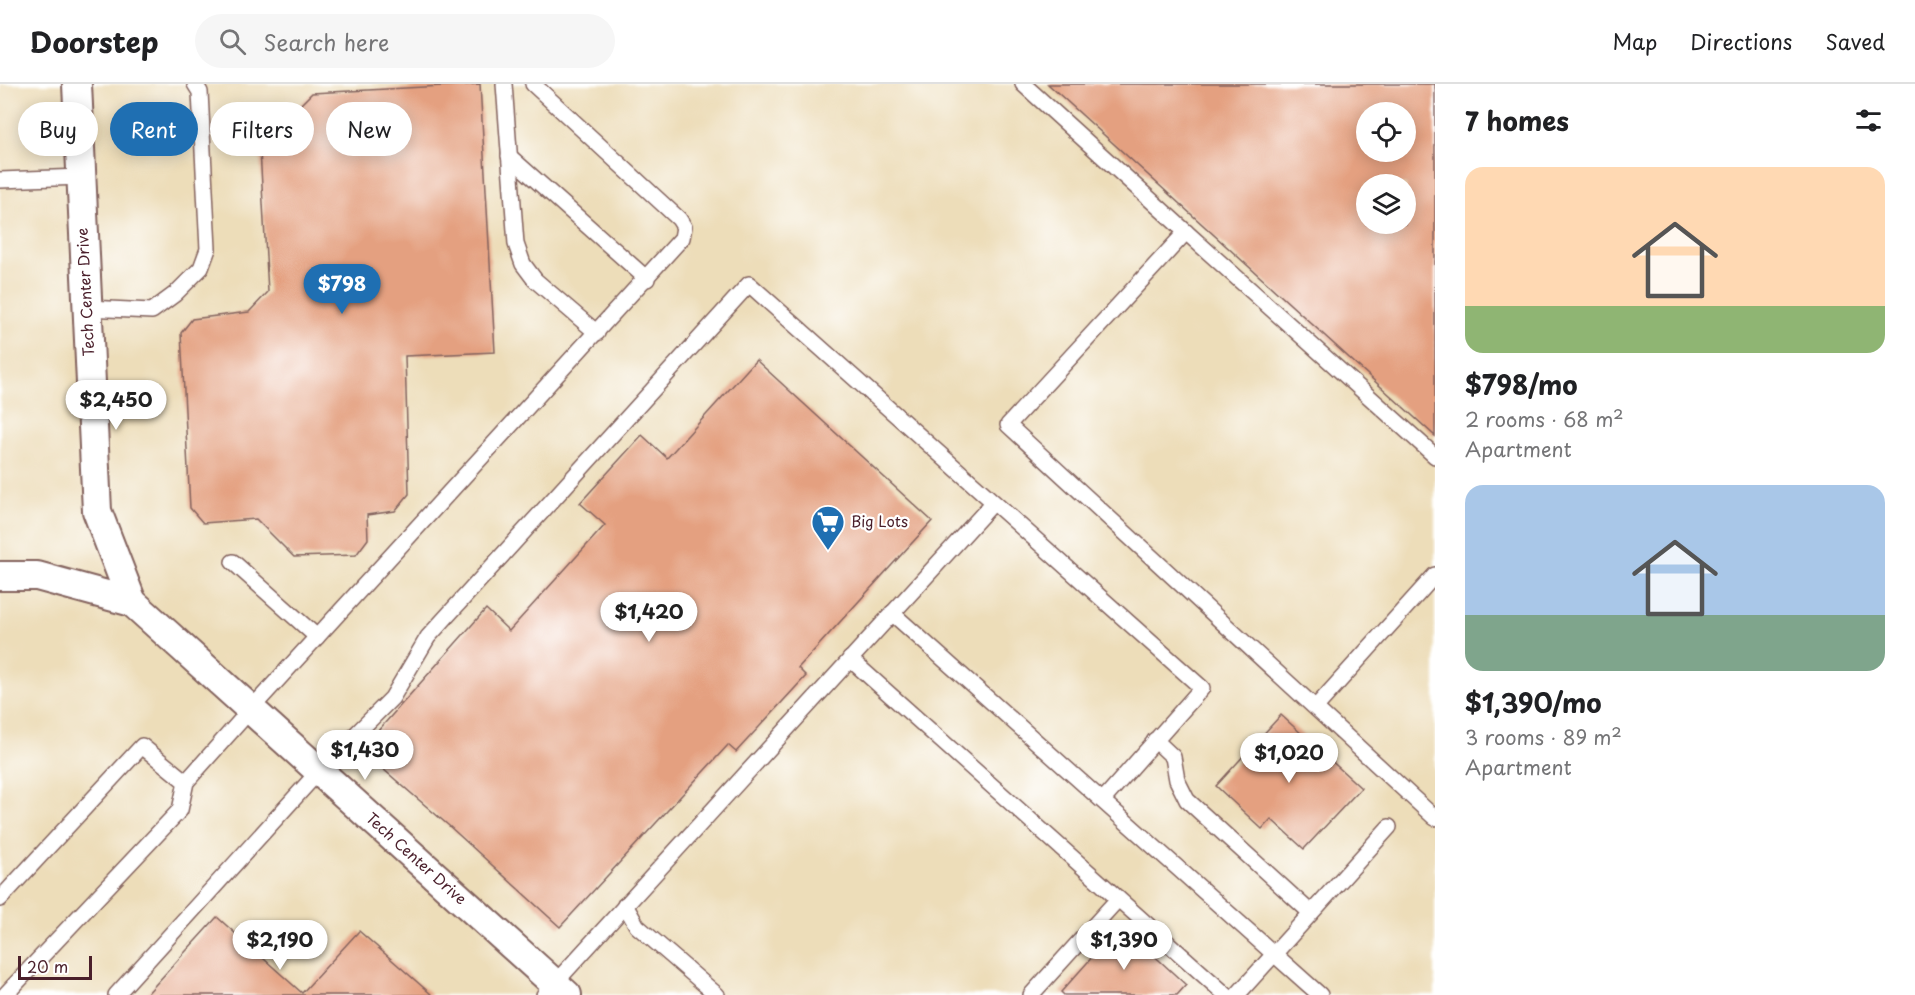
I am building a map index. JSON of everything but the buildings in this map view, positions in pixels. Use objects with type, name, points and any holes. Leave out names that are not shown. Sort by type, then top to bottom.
[{"type":"street","name":"Tech Center Drive","points":[[76,84],[97,511],[132,602]]},
{"type":"street","name":"Tech Center Drive","points":[[0,576],[37,576],[132,602],[319,771],[555,991]]},
{"type":"lane","points":[[87,308],[152,311],[175,294],[201,268],[208,249],[200,92],[195,84]]},
{"type":"lane","points":[[504,84],[516,244],[523,264],[535,280],[597,333]]},
{"type":"lane","points":[[5,995],[180,810],[186,782],[251,709],[647,279],[682,238],[684,227],[679,219],[533,84]]},
{"type":"lane","points":[[1023,84],[1435,456]]},
{"type":"lane","points":[[509,156],[647,279]]},
{"type":"lane","points":[[0,180],[81,177]]},
{"type":"lane","points":[[1186,232],[1008,425],[1435,818]]},
{"type":"lane","points":[[116,995],[319,771],[392,698],[428,637],[748,284],[1202,688],[1103,800]]},
{"type":"lane","points":[[555,991],[625,905],[993,502]]},
{"type":"lane","points":[[233,562],[317,637]]},
{"type":"lane","points":[[1316,707],[1435,574]]},
{"type":"lane","points":[[892,613],[1320,995]]},
{"type":"lane","points":[[850,659],[1226,995]]},
{"type":"lane","points":[[1155,740],[1173,758],[1177,780],[1187,800],[1311,913]]},
{"type":"lane","points":[[0,899],[142,746],[186,782]]},
{"type":"lane","points":[[1237,995],[1389,827]]},
{"type":"lane","points":[[1031,995],[1118,899]]},
{"type":"lane","points":[[625,905],[637,926],[717,995]]},
{"type":"place","name":"Big Lots","points":[[828,551]]}]
